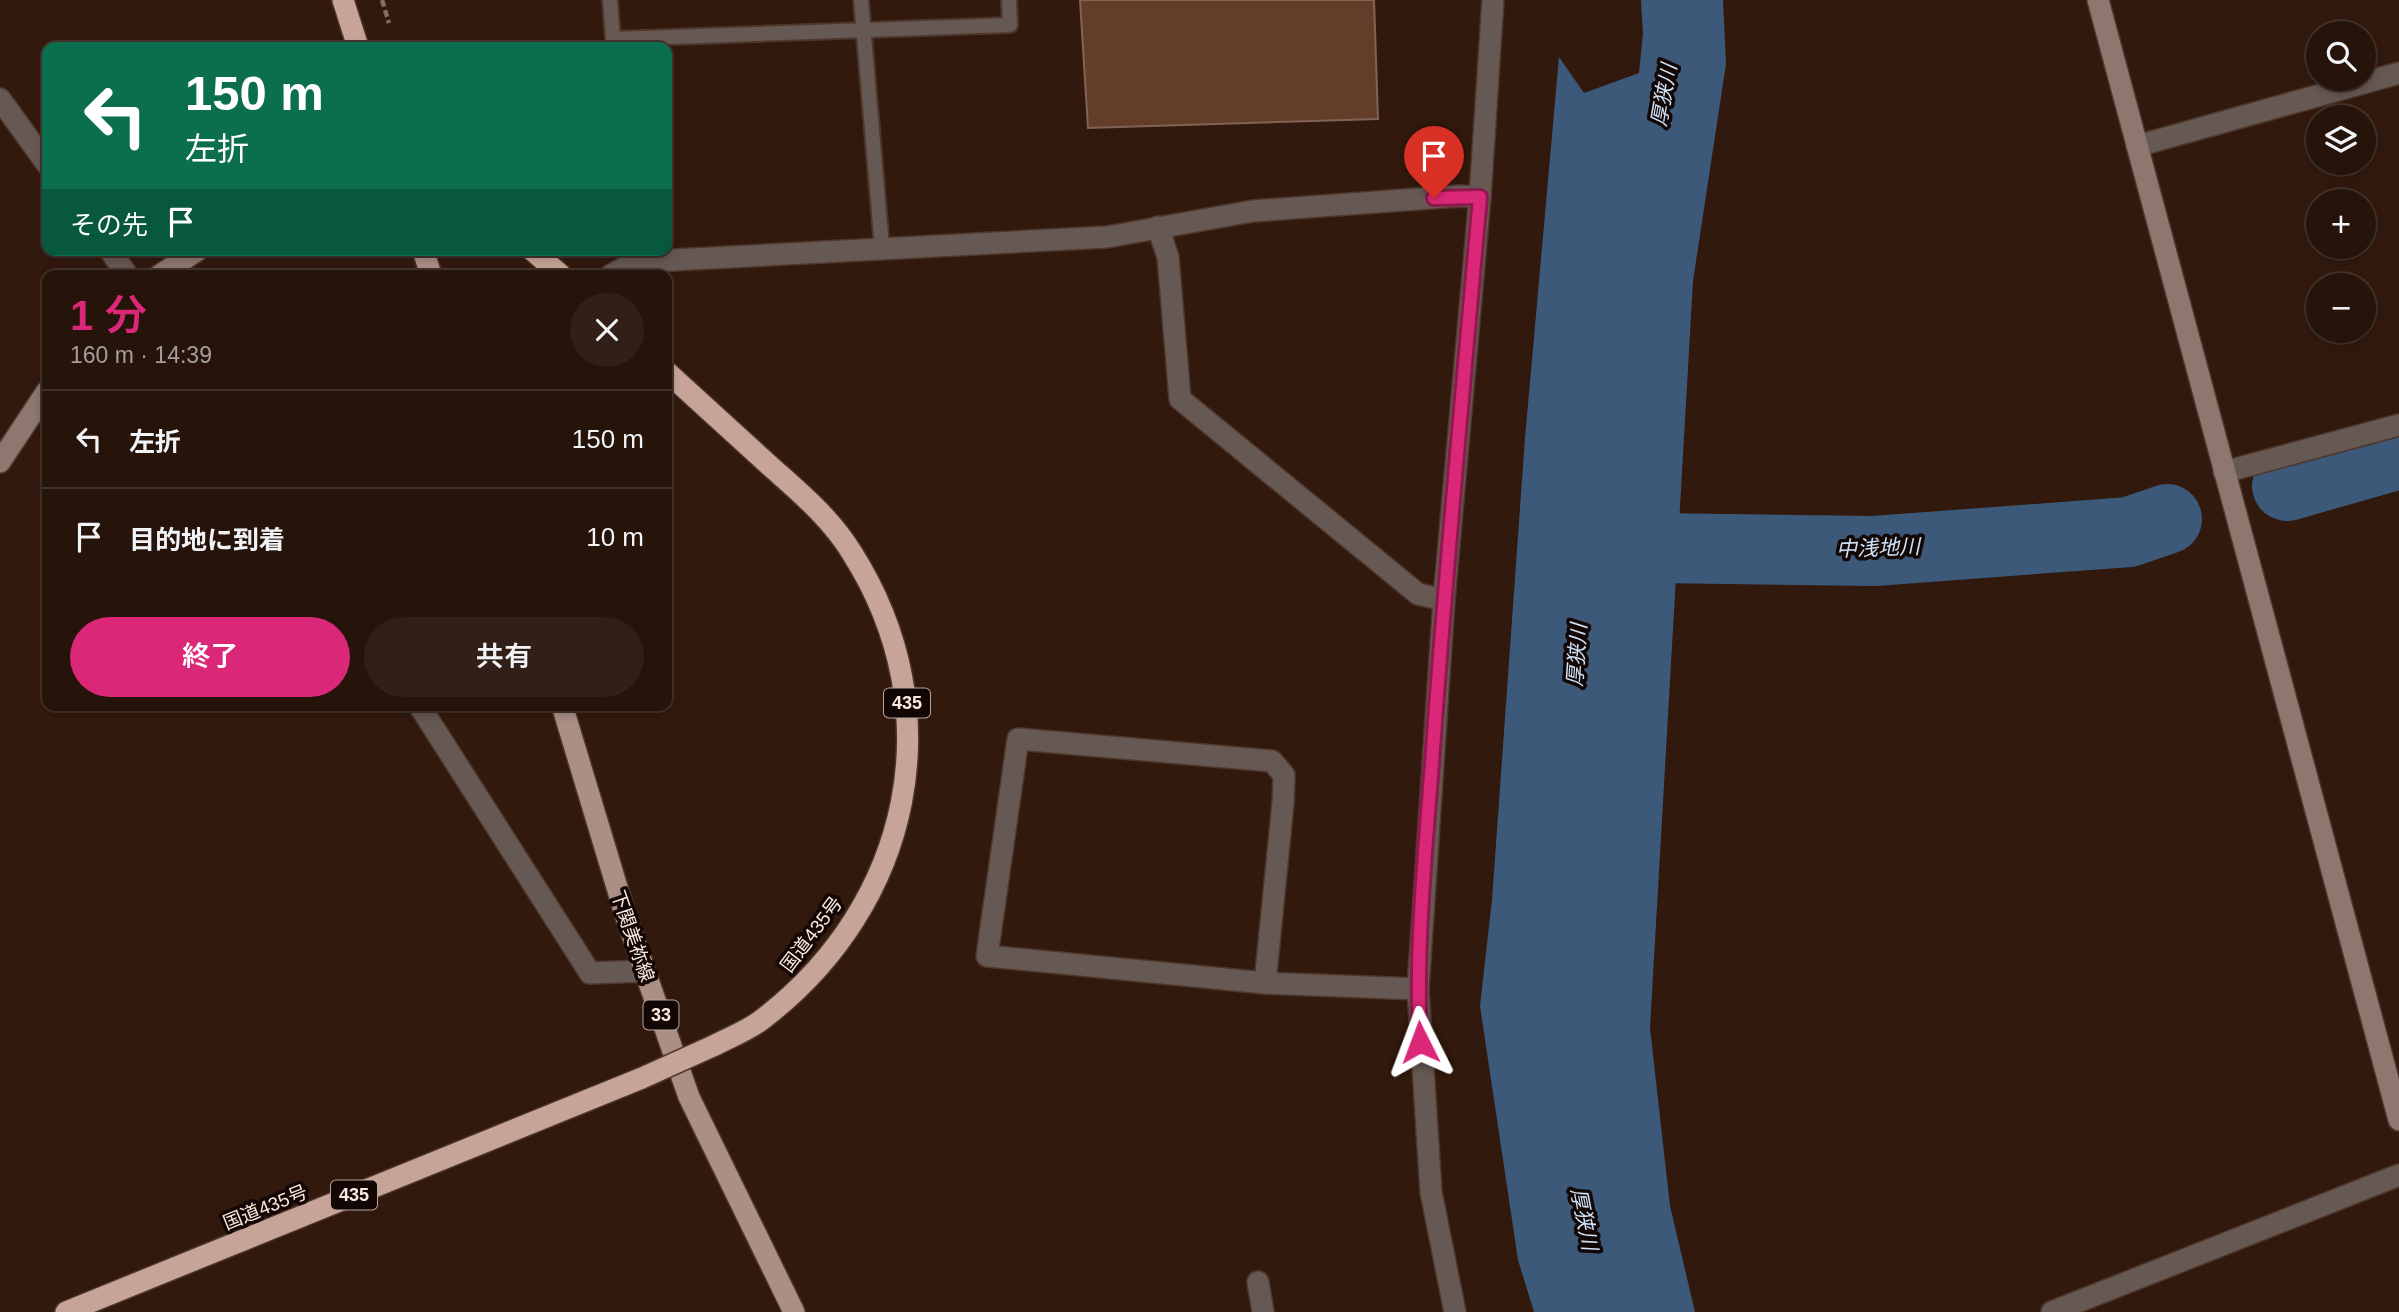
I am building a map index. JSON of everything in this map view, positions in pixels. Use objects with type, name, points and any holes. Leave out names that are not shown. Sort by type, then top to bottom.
[{"type":"highway","points":[[343,0],[356,42]]},
{"type":"highway","points":[[539,256],[555,270]]},
{"type":"highway","name":"国道435号","points":[[66,1312],[642,1078],[713,1046],[762,1020],[808,981],[866,900],[886,861],[900,817],[908,748],[906,694],[898,653],[877,599],[851,551],[813,505],[672,377]]},
{"type":"main road","name":"下関美祢線","points":[[564,711],[645,971],[690,1097],[794,1312]]},
{"type":"street","points":[[1455,1312],[1431,1192],[1418,989],[1444,600],[1480,197],[1493,0]]},
{"type":"street","points":[[2098,0],[2399,1119]]},
{"type":"street","points":[[2137,145],[2399,73]]},
{"type":"street","points":[[0,99],[42,157]]},
{"type":"street","points":[[620,270],[635,262],[1107,237],[1253,211],[1460,196],[1480,197]]},
{"type":"street","points":[[1158,228],[1170,269],[1180,399],[1419,594],[1444,600]]},
{"type":"street","points":[[168,270],[189,256]]},
{"type":"street","points":[[0,462],[42,399]]},
{"type":"street","points":[[2224,472],[2399,425]]},
{"type":"street","points":[[423,711],[590,973],[645,971]]},
{"type":"street","points":[[1265,983],[1284,775],[1272,761],[1018,739],[988,956],[1265,983],[1418,989]]},
{"type":"street","points":[[2052,1312],[2399,1175]]},
{"type":"street","points":[[1258,1282],[1263,1312]]},
{"type":"lane","points":[[610,0],[613,39],[1010,25],[1009,0]]},
{"type":"lane","points":[[861,0],[882,248]]},
{"type":"path","points":[[382,0],[389,23]]},
{"type":"water","name":"厚狭川","points":[[1641,0],[1723,0],[1726,64],[1693,281],[1650,1028],[1670,1206],[1695,1312],[1534,1312],[1518,1260],[1480,1006],[1492,900],[1525,438],[1559,57],[1584,93],[1639,73],[1643,34]]},
{"type":"building","points":[[1080,0],[1374,0],[1378,119],[1088,128]]},
{"type":"waterway","name":"中浅地川","points":[[2287,486],[2399,454]]},
{"type":"waterway","name":"中浅地川","points":[[1585,547],[1874,551],[2129,532],[2167,519]]},
{"type":"route","points":[[1420,1042],[1418,989],[1421,917],[1444,600],[1480,197],[1434,198]]}]
